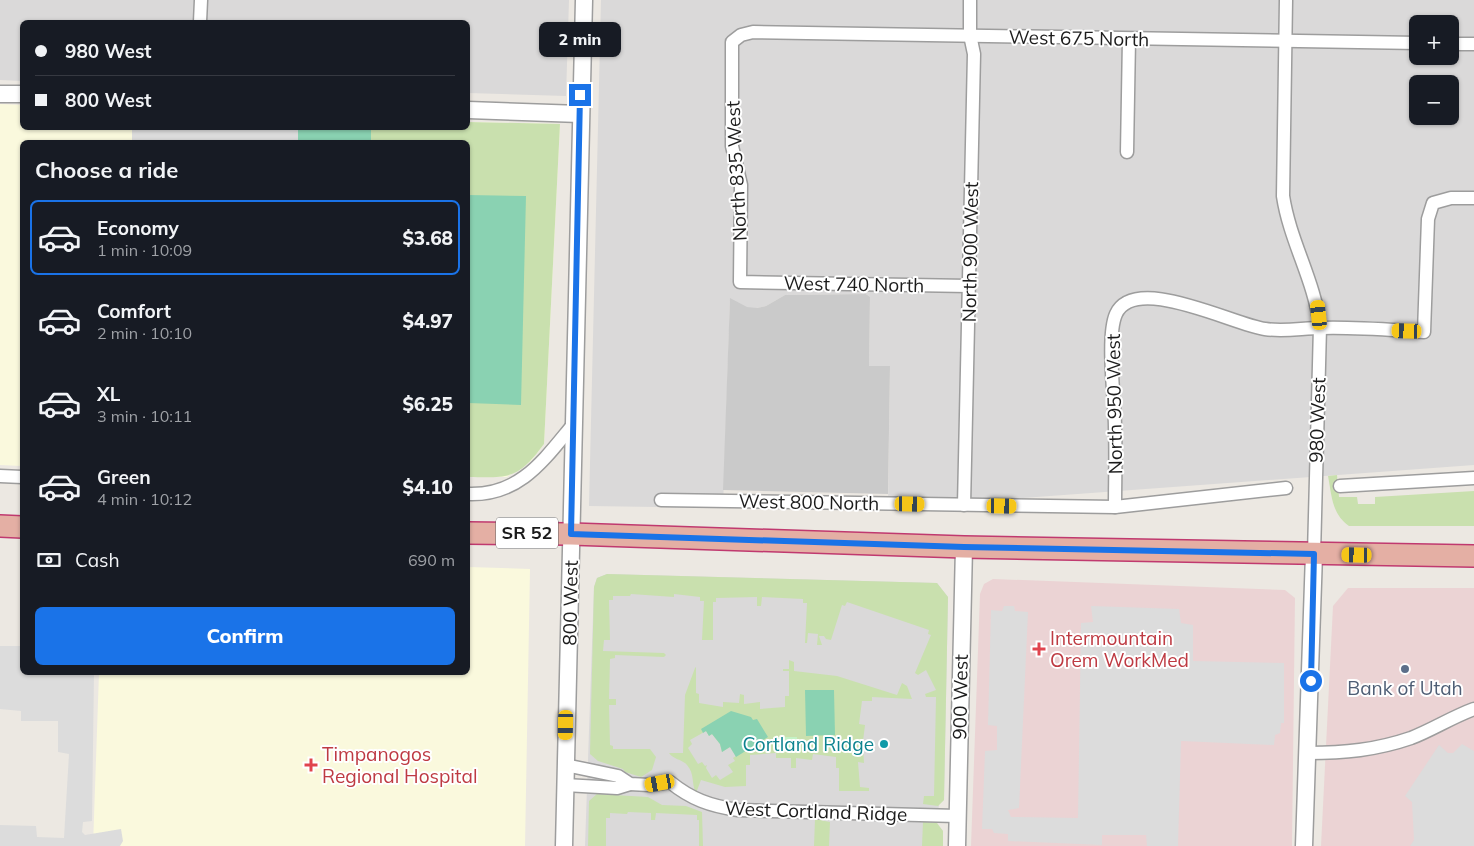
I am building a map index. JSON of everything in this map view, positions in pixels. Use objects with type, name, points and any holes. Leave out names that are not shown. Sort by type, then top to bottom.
[{"type":"highway","points":[[0,526],[20,527]]},
{"type":"highway","name":"SR 52","points":[[470,532],[964,547],[1474,556]]},
{"type":"street","points":[[200,20],[201,0]]},
{"type":"street","name":"800 West","points":[[564,846],[572,426],[584,0]]},
{"type":"street","name":"North 900 West","points":[[964,505],[974,54],[970,35],[970,0]]},
{"type":"street","name":"980 West","points":[[1286,0],[1283,196],[1286,218],[1317,302],[1320,328],[1304,846]]},
{"type":"street","name":"West 675 North","points":[[740,35],[753,32],[1409,43]]},
{"type":"street","name":"North 835 West","points":[[740,35],[732,42],[732,146],[741,184],[740,282]]},
{"type":"street","points":[[1127,152],[1129,39]]},
{"type":"street","points":[[1459,44],[1474,44]]},
{"type":"street","points":[[0,94],[20,94]]},
{"type":"street","points":[[470,110],[580,114]]},
{"type":"street","points":[[1320,328],[1424,332],[1428,219],[1433,203],[1450,198],[1474,198]]},
{"type":"street","name":"West 740 North","points":[[740,282],[968,286]]},
{"type":"street","name":"North 950 West","points":[[1115,507],[1116,426],[1112,392],[1112,328],[1116,313],[1124,304],[1133,300],[1169,300],[1198,308],[1238,323],[1266,329],[1301,330],[1320,328]]},
{"type":"street","points":[[470,494],[477,495],[518,484],[533,472],[572,426]]},
{"type":"street","points":[[0,476],[20,477]]},
{"type":"street","points":[[1340,486],[1474,478]]},
{"type":"street","name":"West 800 North","points":[[661,500],[1115,507],[1286,488]]},
{"type":"street","name":"900 West","points":[[957,846],[964,547]]},
{"type":"street","points":[[1308,753],[1343,753],[1370,750],[1411,737],[1474,709]]},
{"type":"street","name":"West Cortland Ridge","points":[[566,764],[618,776],[630,784],[649,785],[670,782],[687,796],[711,806],[738,810],[957,816]]},
{"type":"street","points":[[565,785],[617,788],[630,784]]},
{"type":"shaded area","points":[[0,0],[569,0],[566,96],[470,93],[470,20],[20,20],[20,81],[0,80]]},
{"type":"shaded area","points":[[601,0],[1474,0],[1474,465],[888,508],[890,367],[869,366],[870,297],[866,294],[785,295],[766,306],[757,308],[747,308],[730,299],[723,508],[589,506]]},
{"type":"shaded area","points":[[0,104],[20,105],[20,130],[470,130],[470,122],[560,124],[544,444],[531,461],[507,477],[470,477],[470,140],[20,140],[20,466],[0,465]]},
{"type":"shaded area","points":[[132,130],[298,130],[298,140],[132,140]]},
{"type":"shaded area","points":[[866,294],[870,297],[869,366],[890,366],[888,494],[723,490],[730,298],[747,307],[757,308],[766,306],[785,295]]},
{"type":"shaded area","name":"Timpanogos Regional Hospital","points":[[470,567],[530,569],[525,846],[93,846],[99,675],[470,675]]},
{"type":"shaded area","points":[[607,574],[937,583],[948,597],[944,800],[939,804],[937,825],[943,831],[943,846],[585,846],[594,587],[597,578]]},
{"type":"shaded area","points":[[993,579],[1285,590],[1295,598],[1292,846],[971,846],[980,594],[984,584]]},
{"type":"shaded area","points":[[1348,588],[1474,588],[1474,846],[1321,846],[1333,606]]},
{"type":"shaded area","points":[[1004,606],[1014,606],[1015,611],[1028,612],[1019,808],[1008,810],[1011,817],[1078,818],[1081,623],[1093,622],[1091,606],[1179,609],[1181,623],[1193,625],[1193,661],[1284,663],[1284,723],[1281,723],[1280,733],[1275,735],[1274,745],[1181,741],[1178,846],[1147,846],[1146,835],[1102,835],[1102,845],[1008,841],[1008,834],[994,833],[992,829],[982,829],[985,751],[997,750],[997,726],[988,725],[991,610],[1002,611]]},
{"type":"shaded area","points":[[0,646],[20,646],[20,675],[94,675],[92,821],[83,822],[82,832],[85,835],[121,829],[123,841],[120,846],[0,846],[0,825],[36,826],[37,837],[64,838],[69,754],[58,752],[58,721],[21,721],[21,711],[0,709]]},
{"type":"shaded area","points":[[1462,744],[1474,751],[1474,846],[1410,846],[1414,840],[1412,802],[1405,796],[1439,745],[1448,753],[1453,753]]},
{"type":"green space","points":[[470,122],[560,124],[544,444],[527,464],[512,474],[494,477],[470,477],[470,140],[371,140],[371,130],[470,130]]},
{"type":"green space","points":[[298,130],[371,130],[371,140],[298,140]]},
{"type":"green space","points":[[470,195],[526,196],[521,405],[470,403]]},
{"type":"green space","points":[[1337,475],[1339,497],[1357,497],[1358,504],[1375,504],[1375,497],[1474,491],[1474,526],[1349,526],[1339,516],[1332,498],[1328,476]]},
{"type":"green space","points":[[607,574],[937,583],[948,597],[944,800],[938,806],[923,804],[924,796],[934,796],[936,697],[926,697],[925,694],[936,690],[926,670],[918,675],[915,673],[931,635],[928,634],[929,630],[847,602],[845,606],[842,605],[831,640],[826,639],[824,636],[819,636],[822,645],[817,645],[818,634],[808,633],[807,643],[805,643],[807,603],[803,603],[803,599],[762,597],[761,606],[757,606],[757,597],[716,598],[716,602],[713,602],[713,640],[702,640],[704,601],[700,601],[700,597],[674,594],[674,597],[631,594],[630,596],[613,596],[613,600],[609,600],[610,640],[604,640],[603,651],[664,653],[666,655],[664,657],[615,655],[615,658],[610,659],[609,699],[616,699],[616,705],[609,705],[610,745],[613,746],[613,749],[650,749],[656,757],[652,770],[641,777],[598,761],[590,754],[594,587],[597,578]]},
{"type":"green space","points":[[789,660],[794,662],[794,671],[837,676],[897,695],[902,683],[907,686],[912,699],[872,697],[872,701],[862,701],[859,724],[865,725],[863,741],[872,741],[872,747],[863,747],[864,763],[858,762],[860,787],[869,788],[869,791],[839,791],[839,768],[836,768],[836,757],[813,754],[812,760],[796,758],[796,768],[791,768],[791,758],[776,758],[776,753],[750,755],[750,765],[746,765],[746,786],[725,787],[701,780],[696,793],[689,768],[685,763],[669,753],[683,753],[685,695],[695,668],[696,693],[699,694],[699,703],[723,707],[723,702],[739,703],[740,694],[744,695],[744,704],[760,702],[760,709],[785,707],[785,696],[789,696],[789,671],[783,671],[783,669],[789,669]],"holes":[[[706,731],[709,736],[712,734],[720,744],[722,752],[730,747],[736,756],[733,758],[735,761],[728,765],[733,772],[720,780],[716,775],[712,778],[706,768],[707,765],[705,766],[702,762],[698,764],[688,748],[692,744],[690,740]]]},
{"type":"green space","points":[[805,690],[834,690],[835,735],[806,736]]},
{"type":"green space","points":[[731,711],[751,717],[753,720],[757,719],[768,737],[736,757],[730,747],[722,752],[720,744],[712,734],[709,736],[706,731],[703,733],[701,729]]},
{"type":"green space","points":[[777,737],[797,737],[797,752],[777,752]]},
{"type":"green space","points":[[597,794],[648,797],[662,805],[686,806],[702,812],[703,846],[699,846],[699,820],[697,820],[697,815],[656,813],[655,820],[651,820],[651,813],[628,812],[627,814],[610,813],[610,818],[606,818],[606,846],[588,846],[589,801]]},
{"type":"green space","points":[[815,819],[830,822],[829,846],[814,846]]},
{"type":"green space","points":[[923,822],[937,823],[943,831],[943,846],[922,846]]},
{"type":"place","name":"Intermountain Orem WorkMed","points":[[1039,649]]},
{"type":"place","name":"Bank of Utah","points":[[1405,669]]},
{"type":"place","name":"Cortland Ridge","points":[[884,744]]},
{"type":"place","name":"Timpanogos Regional Hospital","points":[[311,765]]},
{"type":"route","points":[[580,95],[571,534],[964,547],[1314,554],[1311,681]]}]
